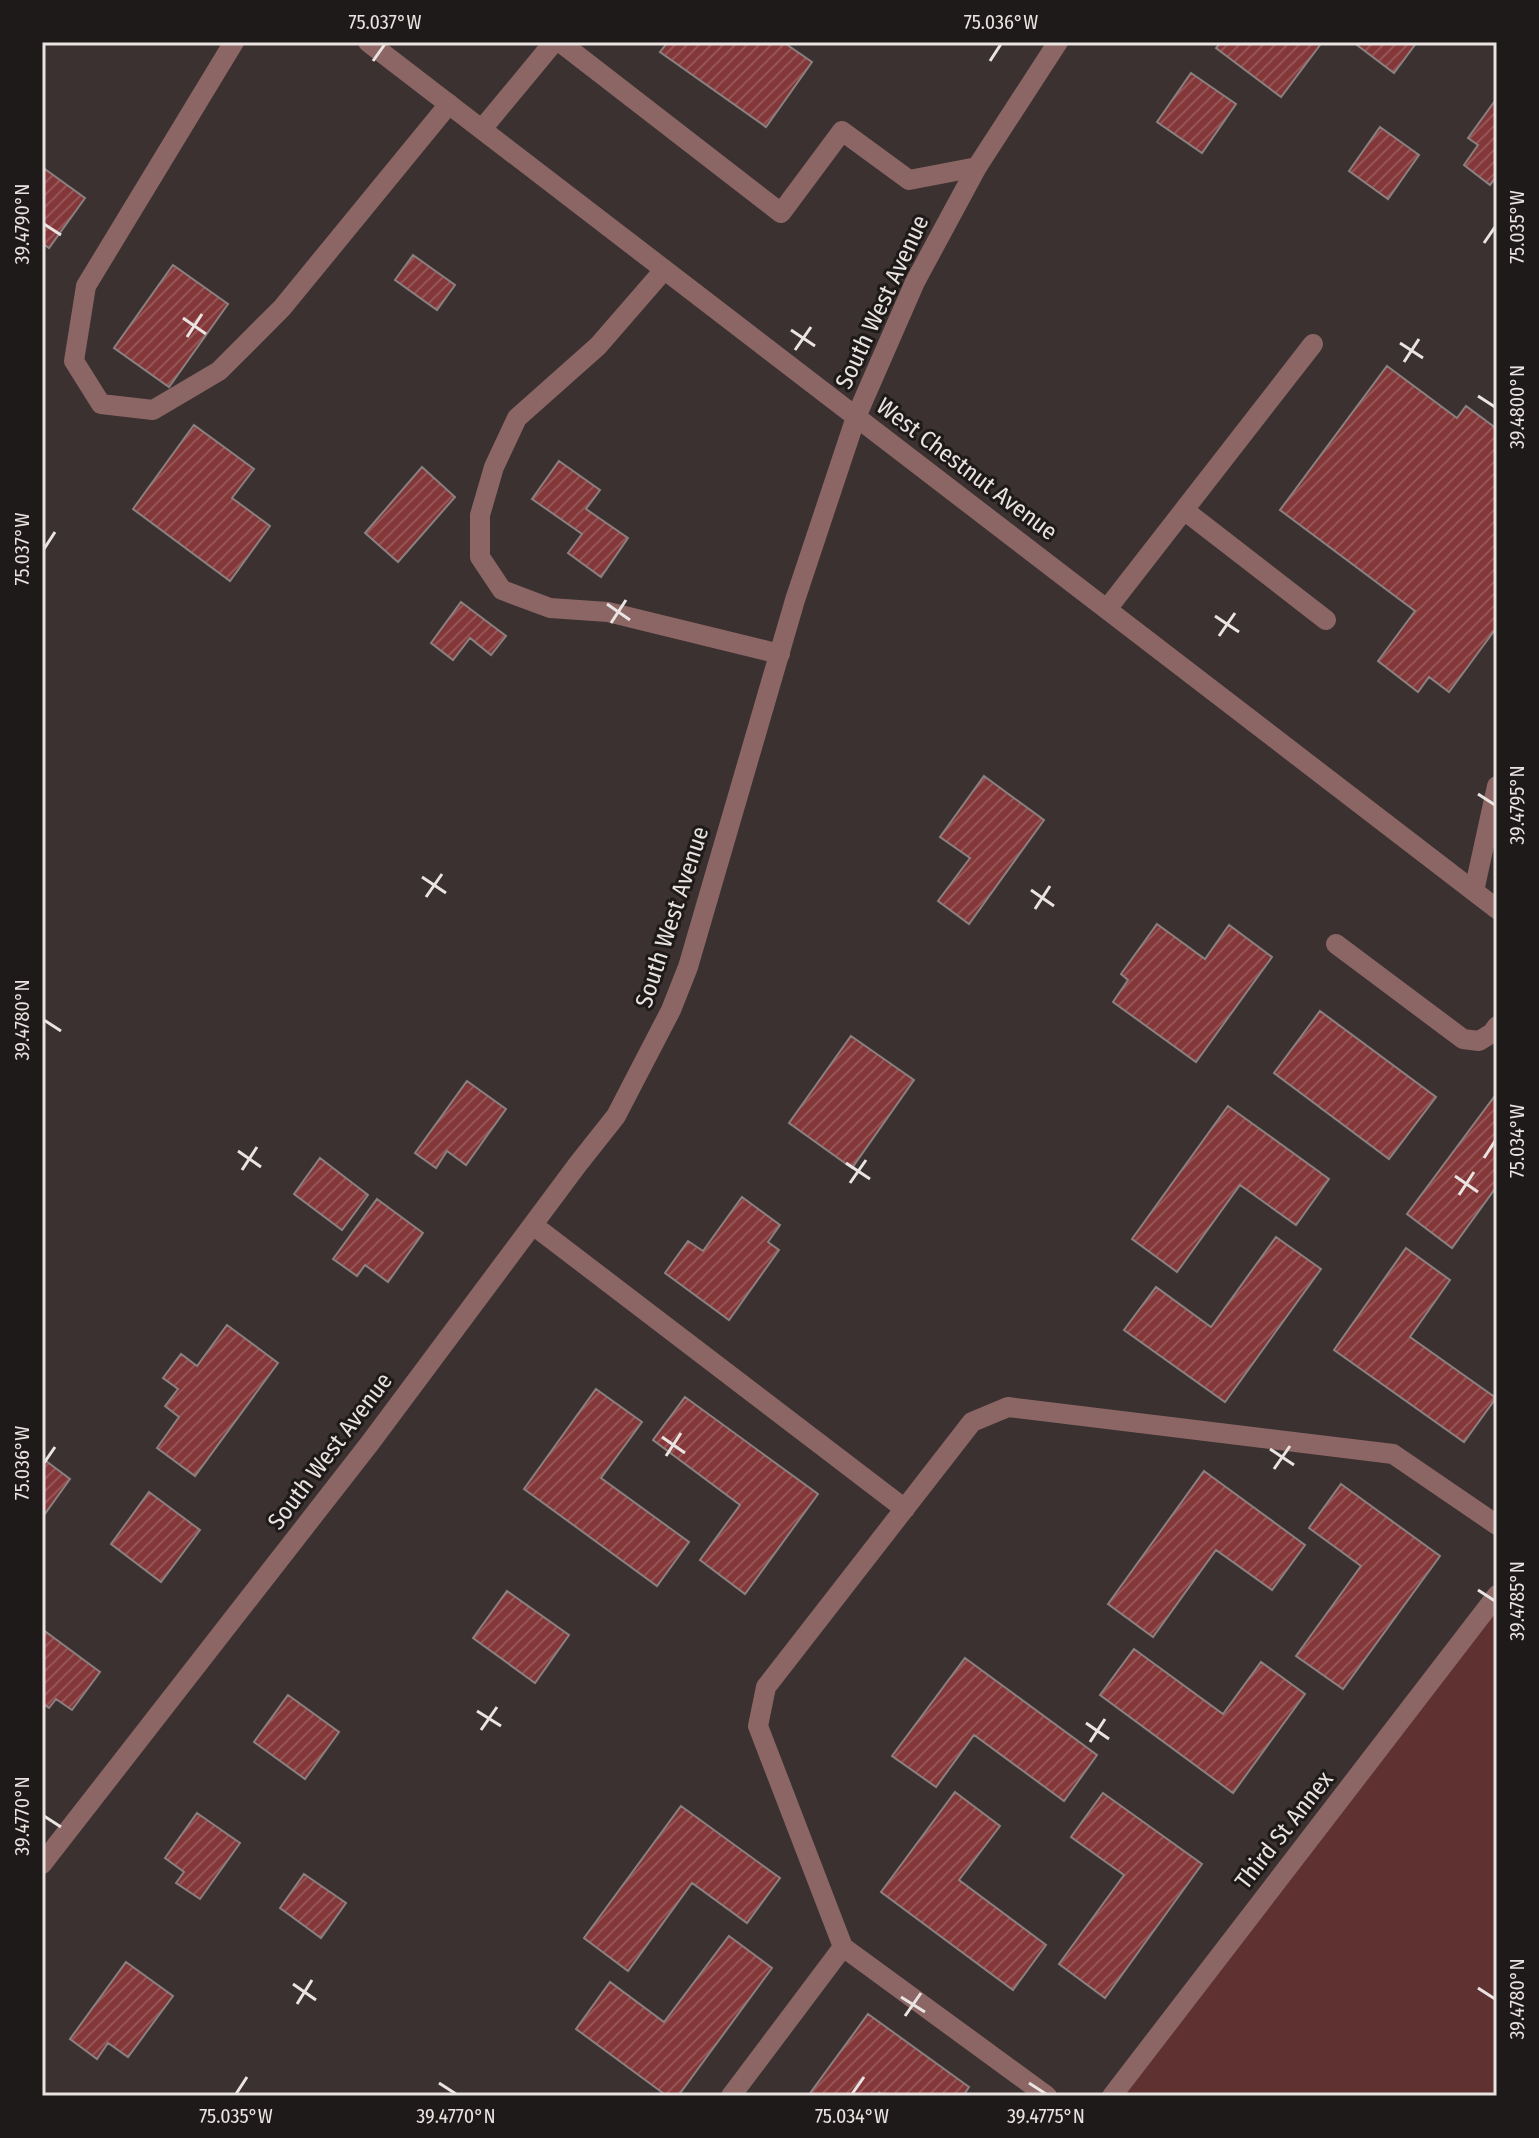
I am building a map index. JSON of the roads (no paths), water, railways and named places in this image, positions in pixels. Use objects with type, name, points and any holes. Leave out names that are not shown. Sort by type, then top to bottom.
[{"type":"street","points":[[234,42],[86,286],[74,361],[101,404],[153,410],[219,371],[282,308],[449,104]]},
{"type":"street","name":"West Chestnut Avenue","points":[[368,42],[1497,909]]},
{"type":"street","points":[[482,129],[554,42]]},
{"type":"street","points":[[560,42],[781,213],[842,131],[909,180],[977,167]]},
{"type":"street","name":"South West Avenue","points":[[42,1864],[370,1443],[616,1116],[671,1010],[688,967],[800,586],[856,417],[915,282],[977,167],[1058,42]]},
{"type":"street","points":[[664,270],[598,346],[517,418],[494,467],[480,515],[480,557],[502,590],[550,608],[608,612],[780,654]]},
{"type":"street","points":[[1107,609],[1313,344]]},
{"type":"street","points":[[1184,510],[1326,620]]},
{"type":"street","points":[[1474,891],[1497,786]]},
{"type":"street","points":[[1336,944],[1463,1039],[1479,1041],[1497,1026]]},
{"type":"street","points":[[533,1225],[905,1509]]},
{"type":"street","points":[[1047,2096],[843,1947],[758,1726],[766,1687],[972,1422],[1008,1407],[1393,1454],[1497,1525]]},
{"type":"street","name":"Third St Annex","points":[[1112,2096],[1497,1595]]},
{"type":"street","points":[[731,2096],[843,1947]]}]
